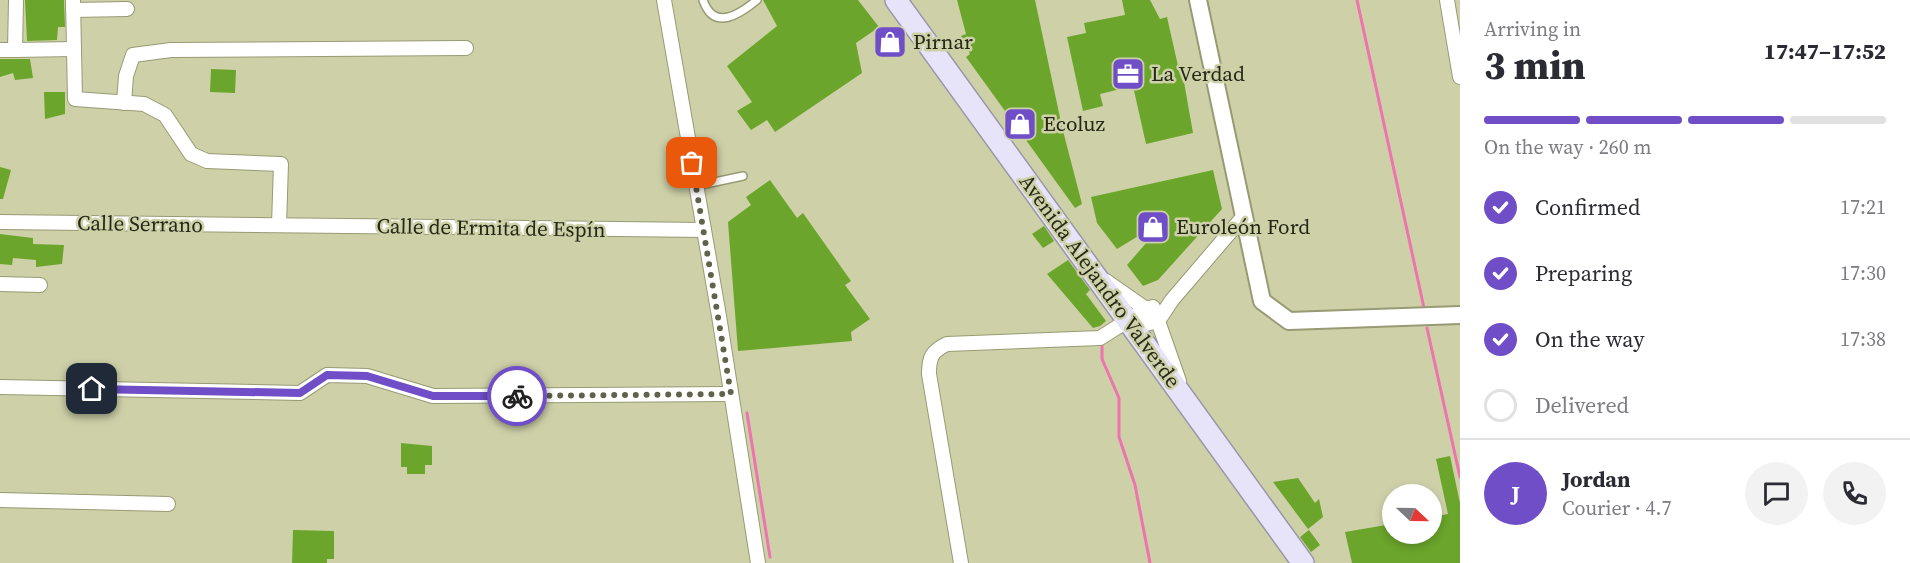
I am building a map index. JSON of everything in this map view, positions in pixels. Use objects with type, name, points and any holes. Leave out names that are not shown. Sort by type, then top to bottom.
[{"type":"main road","name":"Avenida Alejandro Valverde","points":[[896,0],[1097,274],[1136,319],[1188,401],[1303,563]]},
{"type":"street","points":[[15,50],[16,0]]},
{"type":"street","points":[[664,0],[758,563]]},
{"type":"street","points":[[1198,0],[1262,301],[1289,321],[1460,315]]},
{"type":"street","points":[[1447,0],[1460,77]]},
{"type":"street","points":[[127,9],[73,5],[75,99],[144,104],[165,115],[191,154],[207,161],[281,164],[279,225]]},
{"type":"street","points":[[124,103],[126,76],[133,55],[139,52],[466,48]]},
{"type":"street","points":[[0,50],[74,49]]},
{"type":"street","points":[[1158,321],[1172,300],[1243,217]]},
{"type":"street","name":"Calle Serrano","points":[[0,222],[279,225]]},
{"type":"street","name":"Calle de Ermita de Espín","points":[[279,225],[704,230]]},
{"type":"street","points":[[0,284],[40,285]]},
{"type":"street","points":[[961,563],[929,374],[929,360],[935,350],[947,344],[1100,338],[1172,300]]},
{"type":"street","points":[[1136,319],[1158,321]]},
{"type":"street","points":[[1136,319],[1158,321]]},
{"type":"street","points":[[1158,321],[1188,401]]},
{"type":"street","points":[[0,387],[300,393],[327,375],[367,376],[433,396],[731,394]]},
{"type":"street","points":[[0,500],[168,504]]},
{"type":"lane","points":[[703,0],[710,13],[722,18],[740,14],[757,0]]},
{"type":"lane","points":[[696,186],[743,176]]},
{"type":"building","points":[[25,0],[64,0],[65,27],[58,27],[57,40],[27,41]]},
{"type":"building","points":[[763,0],[858,0],[879,27],[856,43],[862,73],[775,132],[767,120],[751,130],[737,111],[752,102],[727,66],[777,26]]},
{"type":"building","points":[[957,0],[1035,0],[1062,127],[1082,204],[1075,208],[966,57],[970,54],[961,36],[966,34]]},
{"type":"building","name":"La Verdad","points":[[1122,0],[1150,0],[1160,19],[1167,17],[1184,82],[1193,133],[1146,144],[1133,86],[1100,94],[1103,106],[1083,111],[1067,37],[1086,33],[1084,23],[1125,15]]},
{"type":"building","points":[[0,59],[30,59],[33,78],[15,80],[13,73],[0,77]]},
{"type":"building","points":[[211,69],[236,70],[235,93],[210,92]]},
{"type":"building","points":[[44,92],[65,92],[65,114],[45,119]]},
{"type":"building","points":[[0,167],[11,170],[3,199],[0,199]]},
{"type":"building","name":"Euroleón Ford","points":[[1213,170],[1222,209],[1158,280],[1143,286],[1127,265],[1168,218],[1117,249],[1097,223],[1091,197]]},
{"type":"building","points":[[770,180],[797,218],[803,213],[851,281],[845,285],[870,319],[851,332],[852,341],[738,351],[728,222],[751,205],[746,197]]},
{"type":"building","points":[[1044,226],[1054,241],[1043,248],[1032,234]]},
{"type":"building","points":[[0,234],[33,238],[33,244],[64,245],[62,264],[36,267],[36,260],[13,258],[12,265],[0,264]]},
{"type":"building","points":[[1068,260],[1090,290],[1086,294],[1106,321],[1100,326],[1093,328],[1047,274]]},
{"type":"building","points":[[401,443],[432,446],[432,465],[425,465],[425,474],[407,474],[407,467],[401,467]]},
{"type":"building","points":[[1450,456],[1460,503],[1460,563],[1352,563],[1345,532],[1382,526],[1382,544],[1442,544],[1442,515],[1448,514],[1436,459]]},
{"type":"building","points":[[1298,478],[1315,503],[1319,499],[1323,517],[1308,529],[1273,482]]},
{"type":"building","points":[[293,530],[334,531],[334,559],[327,559],[327,563],[292,563]]},
{"type":"building","points":[[1309,530],[1320,545],[1311,552],[1300,537]]},
{"type":"waterway","points":[[1357,0],[1424,308]]},
{"type":"waterway","points":[[1427,328],[1460,477]]},
{"type":"waterway","points":[[1102,345],[1102,359],[1119,398],[1119,437],[1135,485],[1150,563]]},
{"type":"waterway","points":[[747,413],[770,557]]},
{"type":"way so far","points":[[517,396],[731,394],[692,163]]},
{"type":"place","name":"Pirnar","points":[[890,42]]},
{"type":"place","name":"La Verdad","points":[[1128,74]]},
{"type":"place","name":"Ecoluz","points":[[1020,124]]},
{"type":"place","name":"Euroleón Ford","points":[[1153,227]]},
{"type":"route","points":[[92,389],[300,393],[327,375],[367,376],[433,396],[517,396]]}]
